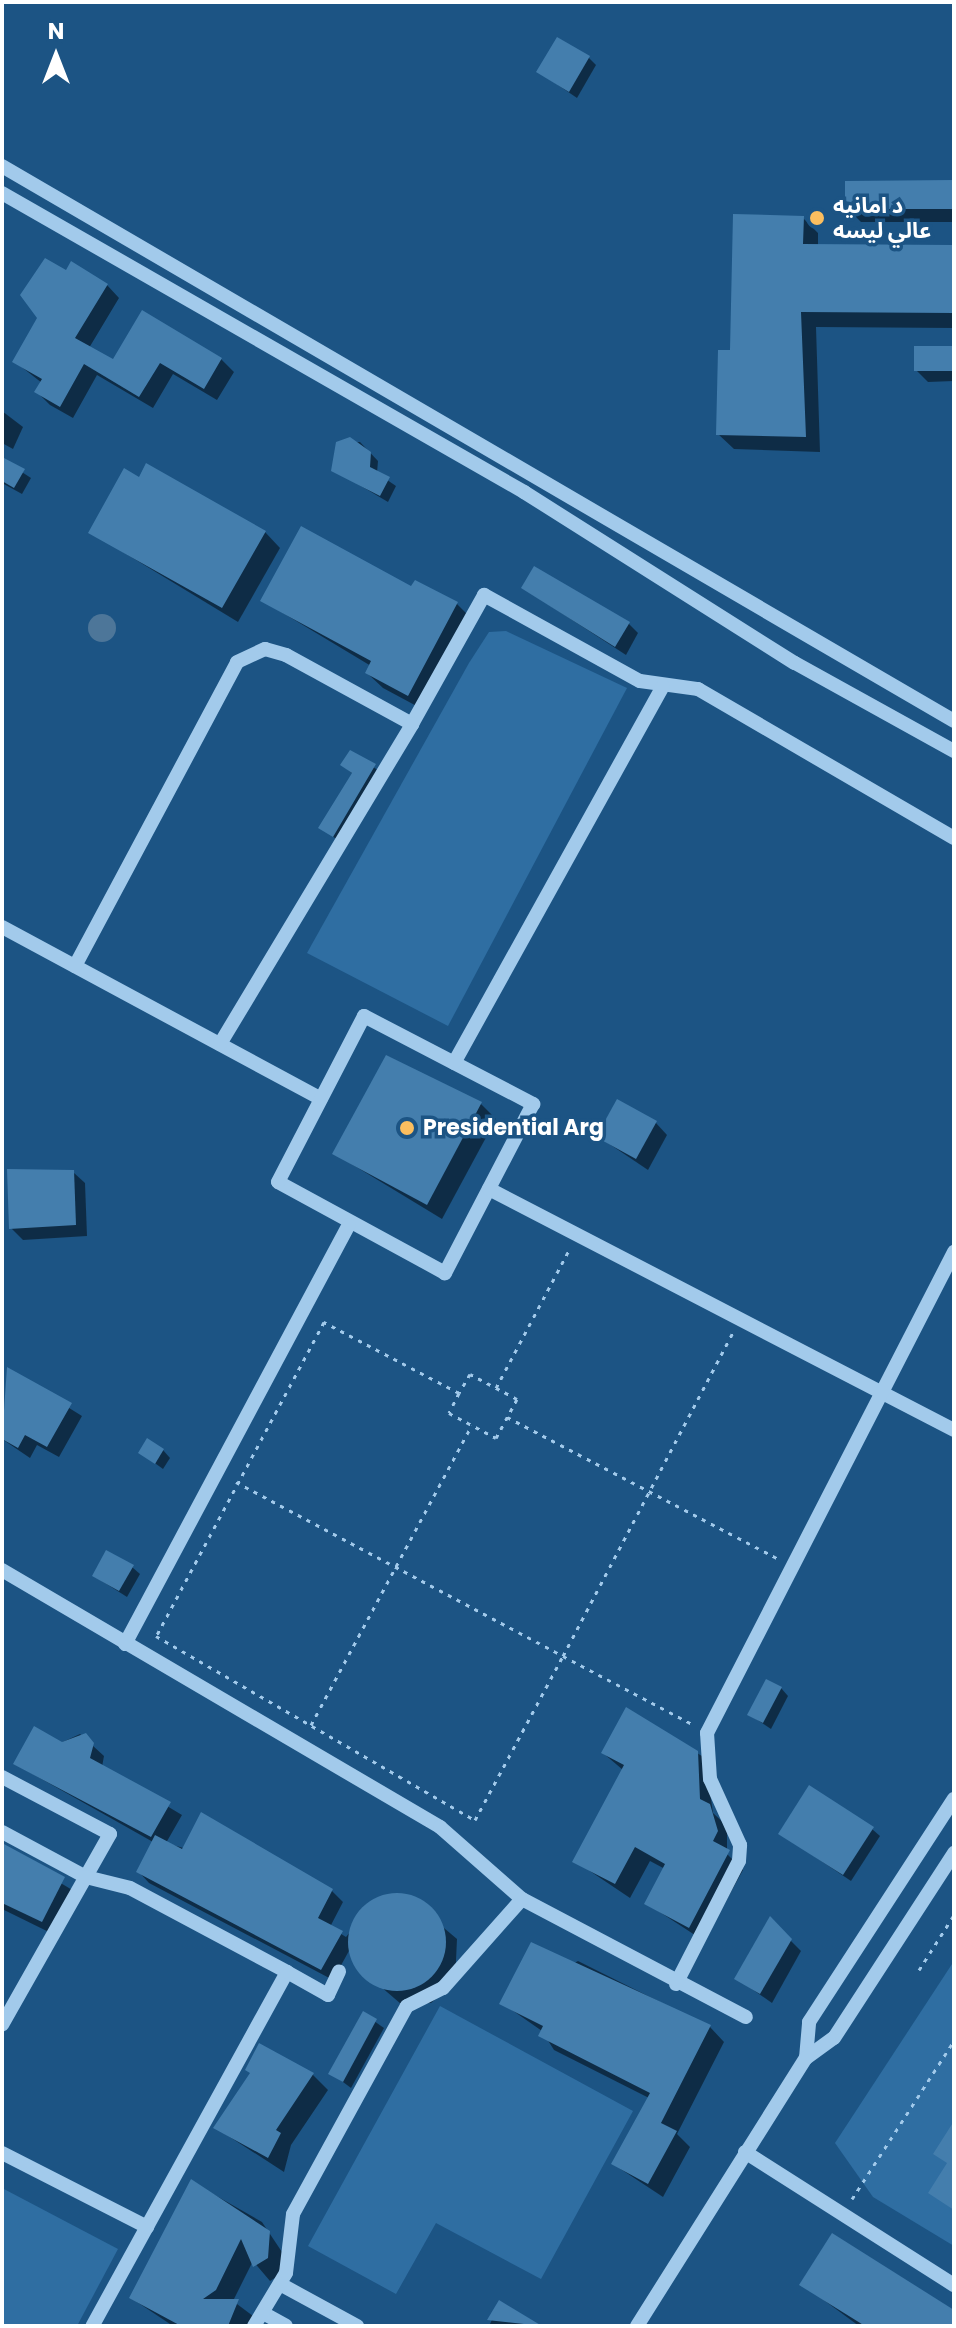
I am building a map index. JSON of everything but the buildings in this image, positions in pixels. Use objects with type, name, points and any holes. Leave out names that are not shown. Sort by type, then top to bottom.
[{"type":"street","points":[[2,166],[954,721]]},
{"type":"street","points":[[19,203],[31,183]]},
{"type":"street","points":[[2,193],[627,556],[795,663],[954,751]]},
{"type":"street","points":[[627,556],[639,539]]},
{"type":"street","points":[[220,1044],[412,724],[484,595],[640,681],[698,689],[954,838]]},
{"type":"street","points":[[75,966],[237,662],[265,649],[286,655],[412,724]]},
{"type":"street","points":[[454,1063],[663,686]]},
{"type":"street","points":[[4,932],[75,966],[321,1099]]},
{"type":"street","points":[[364,1016],[454,1063],[533,1104],[445,1273],[349,1225],[278,1182],[364,1016]]},
{"type":"street","points":[[489,1189],[881,1387],[954,1430]]},
{"type":"street","points":[[125,1644],[349,1225]]},
{"type":"street","points":[[676,1984],[739,1861],[740,1845],[710,1779],[707,1733],[881,1387],[954,1252]]},
{"type":"street","points":[[2,1570],[440,1827],[522,1899],[676,1984],[746,2017]]},
{"type":"street","points":[[2,1777],[110,1834],[3,2019]]},
{"type":"street","points":[[806,2058],[809,2022],[954,1799]]},
{"type":"street","points":[[2,1832],[86,1877],[130,1888],[328,1995],[339,1971]]},
{"type":"street","points":[[637,2326],[806,2058],[834,2038],[954,1853]]},
{"type":"street","points":[[254,2326],[280,2284],[292,2254],[293,2214],[407,2006],[443,1988],[522,1899]]},
{"type":"street","points":[[92,2326],[287,1972]]},
{"type":"street","points":[[745,2152],[954,2285]]},
{"type":"street","points":[[2,2153],[147,2227]]},
{"type":"street","points":[[280,2284],[357,2326]]},
{"type":"street","points":[[263,2313],[286,2326]]},
{"type":"path","points":[[496,1388],[577,1234]]},
{"type":"path","points":[[459,1393],[324,1322],[156,1636],[475,1820],[741,1317]]},
{"type":"path","points":[[470,1374],[496,1388],[517,1399],[496,1438],[449,1413],[470,1374]]},
{"type":"path","points":[[507,1417],[793,1566]]},
{"type":"path","points":[[310,1726],[472,1425]]},
{"type":"path","points":[[218,1473],[707,1733]]},
{"type":"path","points":[[919,1970],[954,1915]]},
{"type":"path","points":[[842,2214],[954,2041]]},
{"type":"shaded area","points":[[102,614],[112,618],[116,628],[112,638],[102,642],[92,638],[88,628],[92,618]]},
{"type":"shaded area","points":[[506,631],[627,688],[448,1026],[307,953],[469,663],[489,632]]},
{"type":"shaded area","points":[[954,1961],[954,2246],[873,2197],[835,2143]]},
{"type":"shaded area","points":[[440,2006],[633,2111],[541,2279],[436,2223],[396,2294],[308,2246]]},
{"type":"shaded area","points":[[2,2188],[118,2249],[77,2326],[2,2326]]},
{"type":"place","name":"د امانیه عالي لیسه","points":[[817,218]]},
{"type":"place","name":"Presidential Arg","points":[[407,1128]]}]
